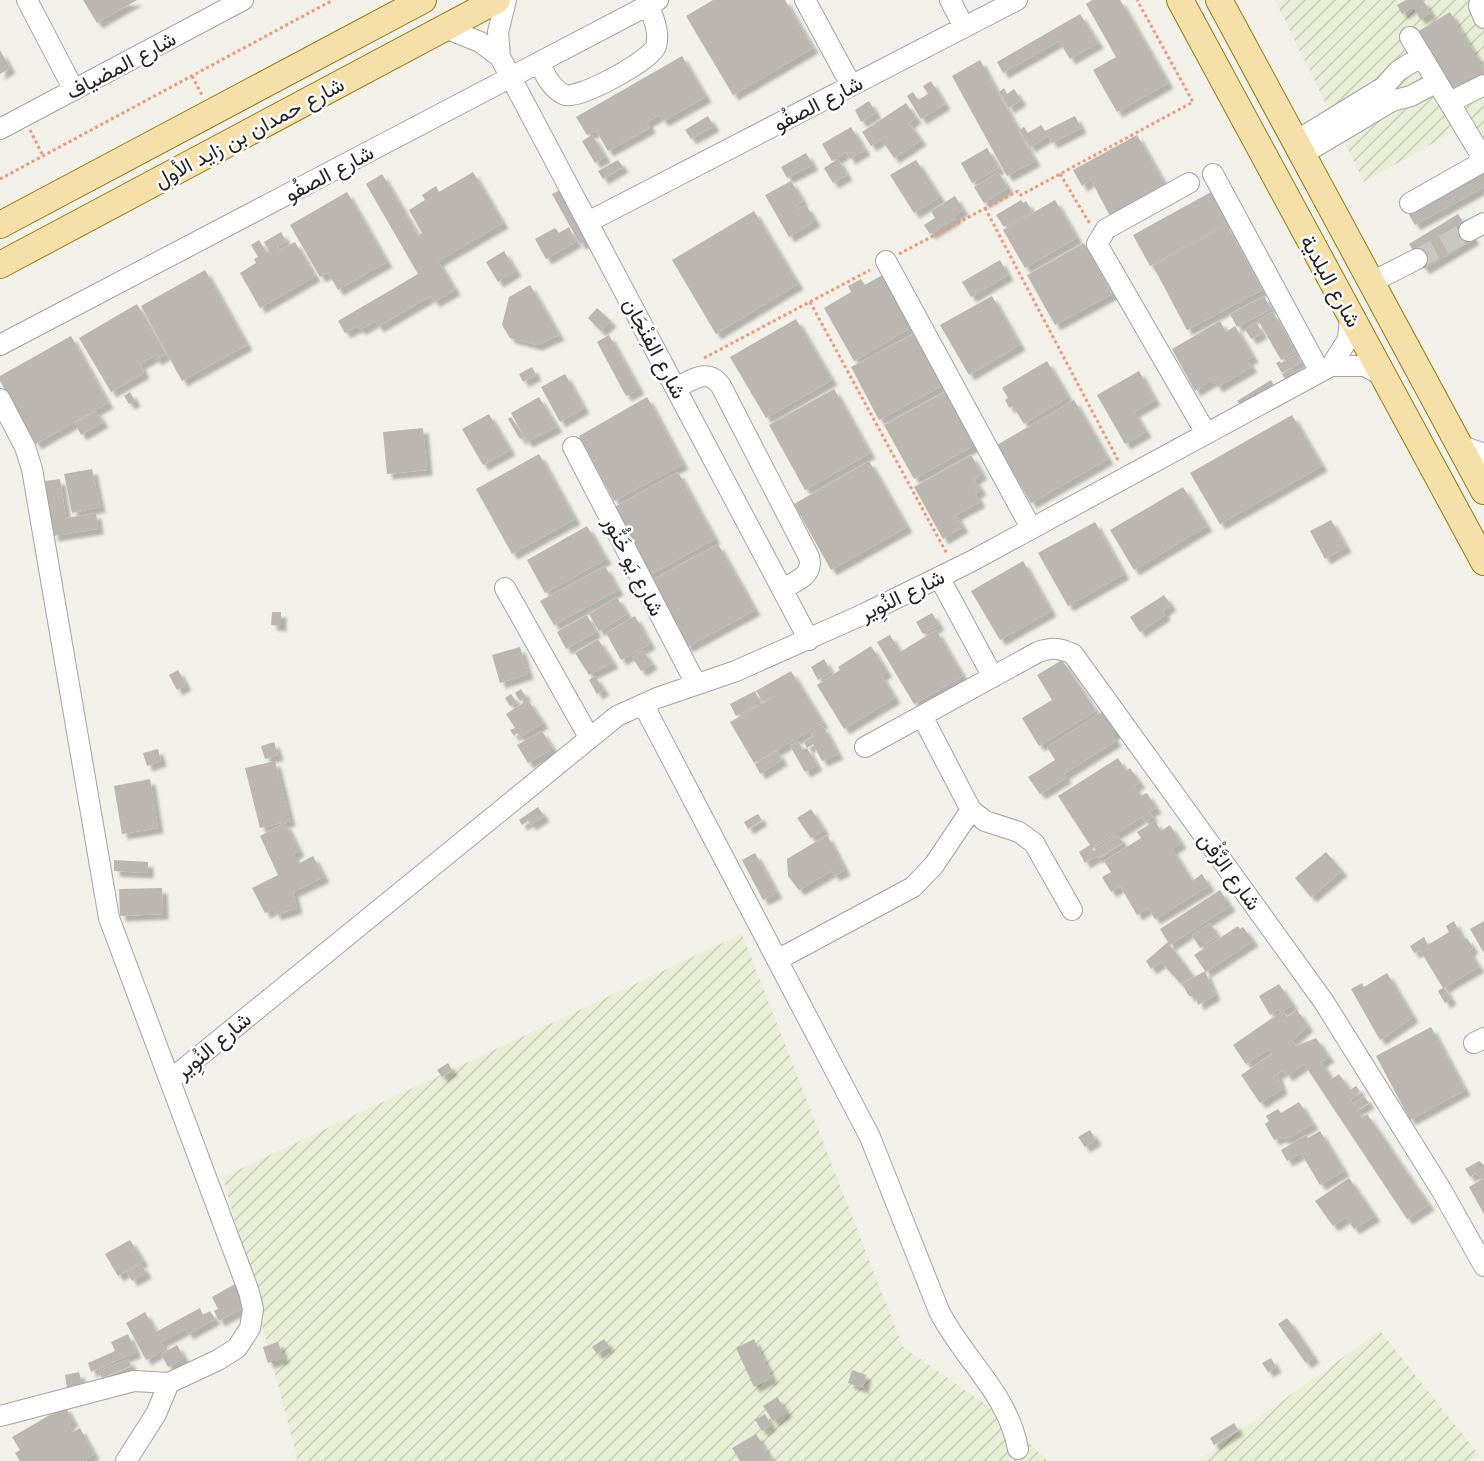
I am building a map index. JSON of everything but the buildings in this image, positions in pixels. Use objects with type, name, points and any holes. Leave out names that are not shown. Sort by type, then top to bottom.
[{"type":"main road","name":"شارع حمدان بن زايد الأول","points":[[0,225],[423,0]]},
{"type":"main road","name":"شارع حمدان بن زايد الأول","points":[[0,265],[497,0]]},
{"type":"main road","name":"شارع البلدية","points":[[1180,0],[1484,562]]},
{"type":"main road","name":"شارع البلدية","points":[[1219,0],[1484,491]]},
{"type":"street","points":[[27,0],[74,90]]},
{"type":"street","name":"شارع المضياف","points":[[0,129],[243,0]]},
{"type":"street","name":"شارع الفِنْجَان","points":[[506,0],[498,32],[500,57],[809,640]]},
{"type":"street","points":[[805,0],[852,86]]},
{"type":"street","points":[[950,0],[964,27]]},
{"type":"street","name":"شارع الصفُو","points":[[588,222],[1017,0]]},
{"type":"street","points":[[1480,0],[1479,6],[1484,18]]},
{"type":"street","points":[[539,63],[550,83],[564,95],[574,97],[617,75],[649,57],[656,47],[657,30],[653,2]]},
{"type":"street","name":"شارع الصفُو","points":[[0,345],[653,2]]},
{"type":"street","name":"شارع الفِنْجَان","points":[[445,28],[475,39],[500,57]]},
{"type":"street","points":[[1410,37],[1480,151],[1481,158],[1477,165],[1410,203]]},
{"type":"street","points":[[1299,148],[1384,87],[1398,71],[1422,56]]},
{"type":"street","points":[[1299,148],[1437,81]]},
{"type":"street","points":[[1450,102],[1484,85]]},
{"type":"street","points":[[1213,174],[1325,369]]},
{"type":"street","points":[[1189,183],[1106,230],[1098,238],[1098,249],[1206,434]]},
{"type":"street","points":[[1372,282],[1417,259]]},
{"type":"street","points":[[886,261],[1031,528]]},
{"type":"street","name":"شارع النُوِير","points":[[169,1383],[237,1348],[250,1328],[253,1308],[170,1080],[588,737],[617,716],[809,640],[947,573],[1206,434],[1325,369],[1348,339],[1350,317]]},
{"type":"street","name":"شارع النُوِير","points":[[1325,369],[1365,366],[1385,377]]},
{"type":"street","points":[[676,388],[705,375],[712,377],[721,386],[809,557],[810,570],[806,575],[782,589]]},
{"type":"street","points":[[0,399],[20,437],[32,469],[109,918],[170,1080]]},
{"type":"street","points":[[1459,445],[1484,454]]},
{"type":"street","name":"شارع يَو خَنُّور","points":[[573,447],[696,684]]},
{"type":"street","points":[[947,573],[993,677]]},
{"type":"street","points":[[505,588],[588,737]]},
{"type":"street","name":"شارع الزَّفْن","points":[[865,747],[1050,648],[1062,648],[1073,654],[1324,1002],[1442,1191],[1484,1266]]},
{"type":"street","points":[[643,704],[870,1137],[939,1311],[952,1335],[1002,1402],[1015,1430],[1018,1449]]},
{"type":"street","points":[[922,716],[971,810],[985,821],[1027,836],[1039,851],[1072,910]]},
{"type":"street","points":[[777,960],[913,887],[934,865],[971,810]]},
{"type":"street","points":[[0,1416],[134,1381],[169,1383],[156,1414],[126,1461]]},
{"type":"path","points":[[0,179],[333,0]]},
{"type":"path","points":[[699,361],[985,208],[1018,191],[1021,195],[1193,102],[1137,0]]},
{"type":"path","points":[[23,117],[43,156]]},
{"type":"path","points":[[1060,174],[1098,238]]},
{"type":"path","points":[[985,208],[1127,477]]},
{"type":"path","points":[[810,302],[947,573]]},
{"type":"green space","points":[[1275,0],[1484,0],[1484,144],[1471,122],[1364,182]]},
{"type":"green space","points":[[742,934],[903,1347],[988,1406],[1048,1461],[298,1461],[223,1177]]},
{"type":"green space","points":[[1380,1331],[1479,1455],[1471,1461],[1198,1461]]},
{"type":"tunnel","points":[[1417,259],[1469,231]]}]
